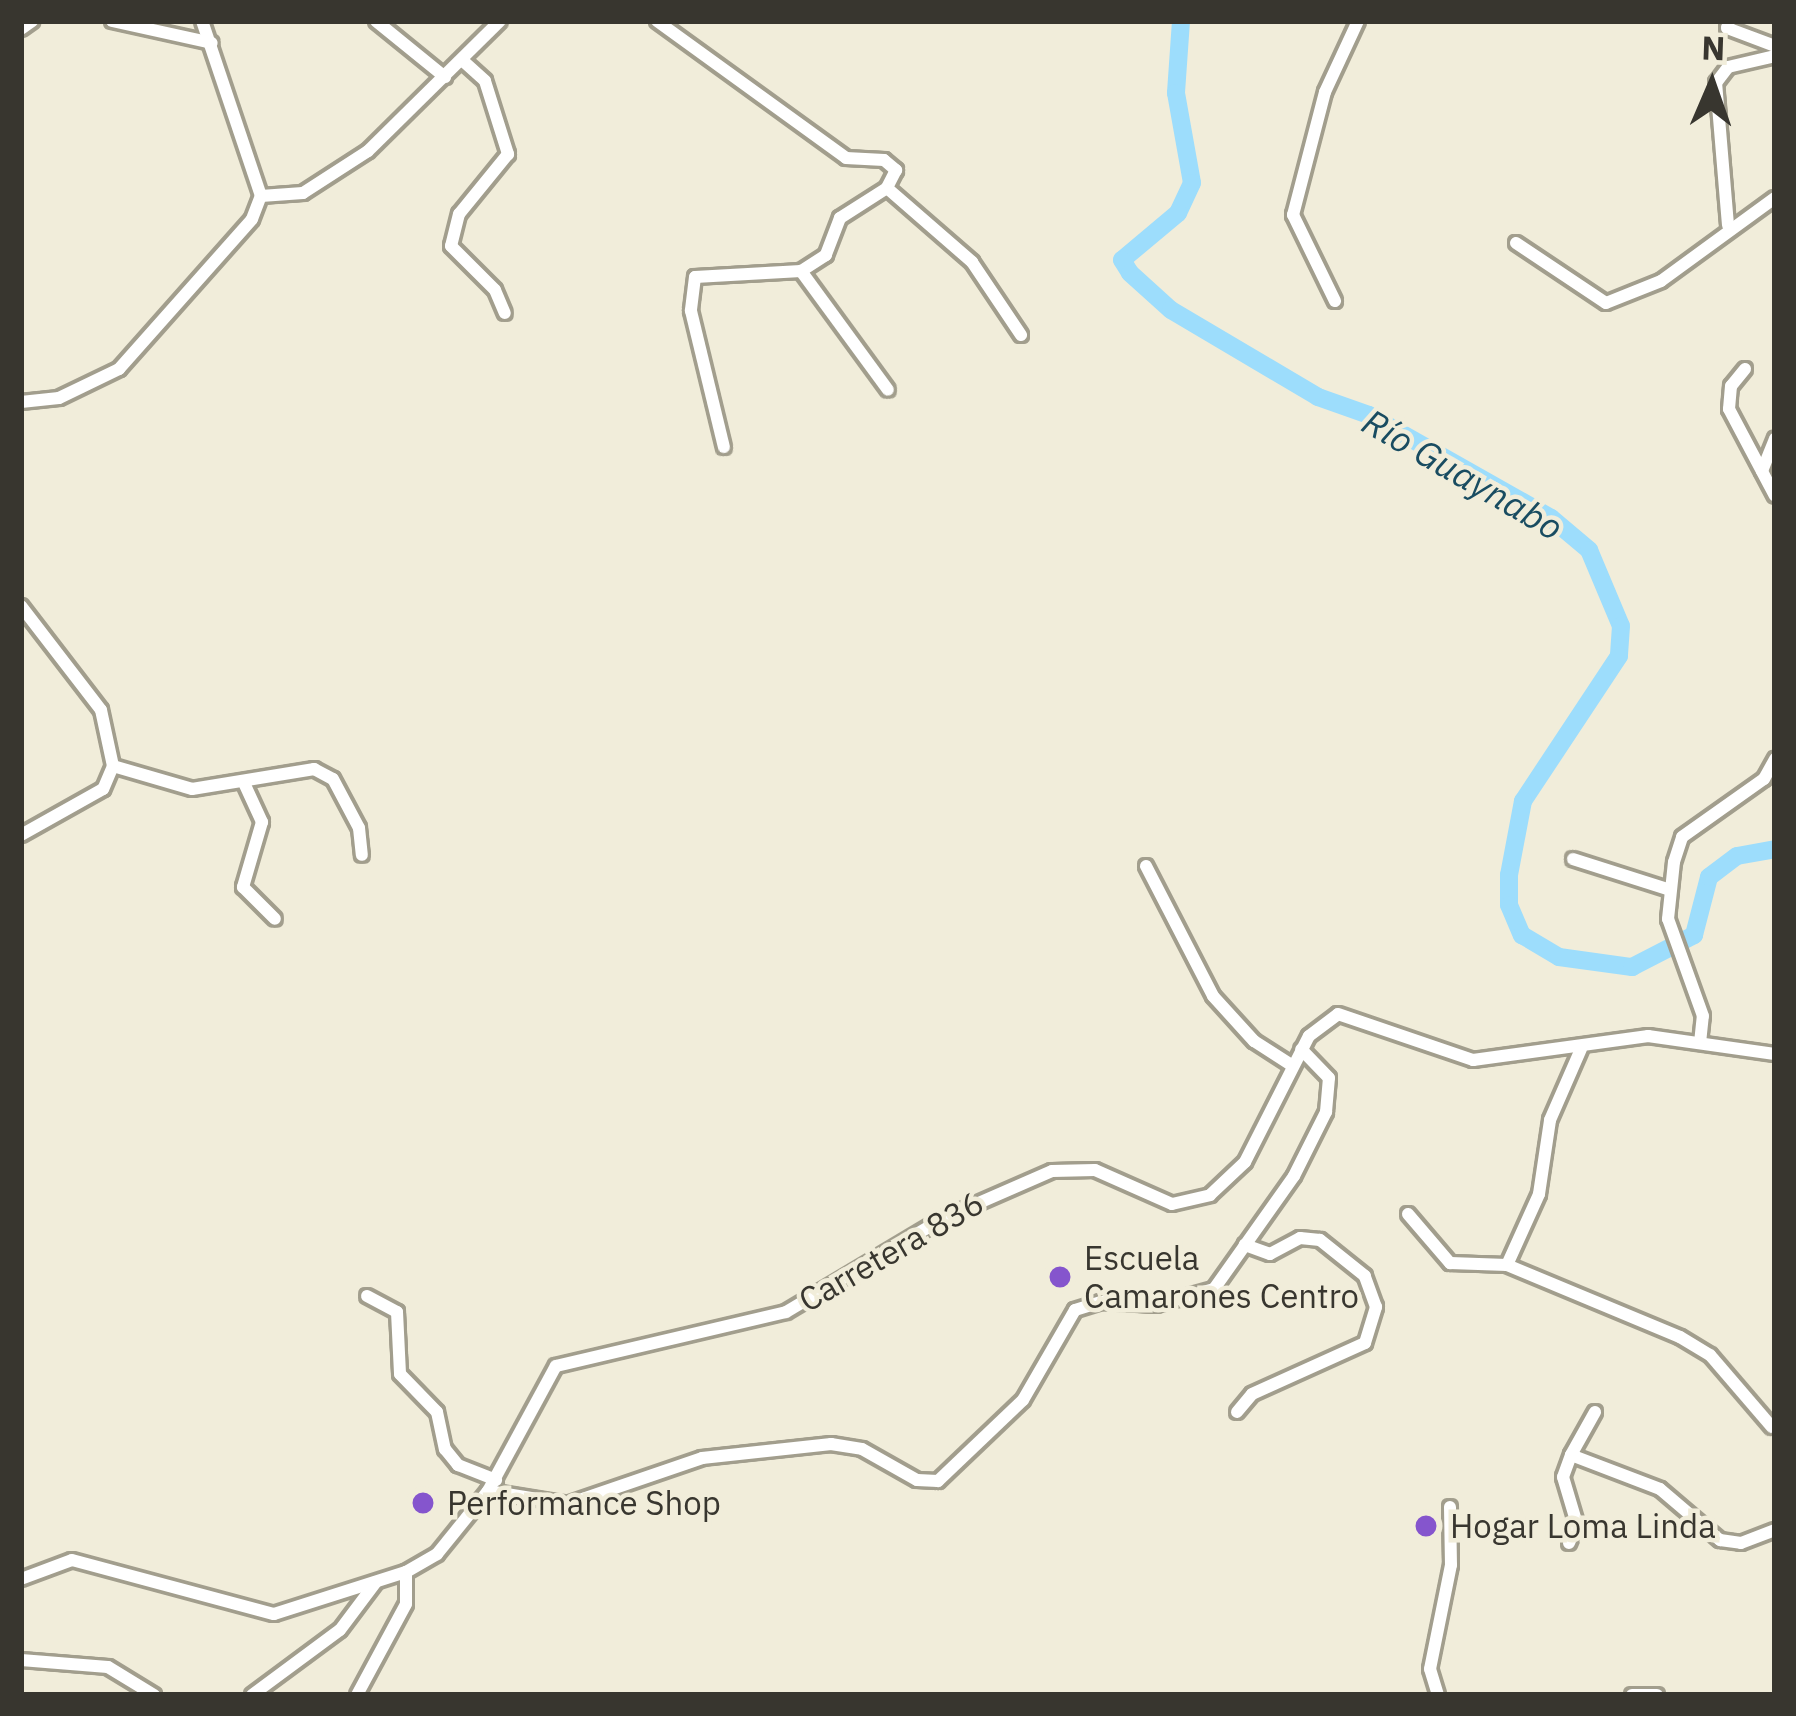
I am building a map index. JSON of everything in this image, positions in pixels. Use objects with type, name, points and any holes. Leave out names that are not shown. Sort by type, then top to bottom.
[{"type":"street","points":[[21,29],[32,21]]},
{"type":"street","points":[[112,21],[212,44]]},
{"type":"street","points":[[21,403],[59,398],[118,369],[252,219],[261,196],[202,21]]},
{"type":"street","points":[[376,21],[445,77]]},
{"type":"street","points":[[261,196],[303,193],[368,151],[500,21]]},
{"type":"street","points":[[657,21],[846,158],[893,163],[887,188],[840,218],[826,255],[802,272],[717,272],[692,283],[691,311],[724,447]]},
{"type":"street","points":[[1335,301],[1293,215],[1325,92],[1358,21]]},
{"type":"street","points":[[1729,21],[1727,28],[1775,46]]},
{"type":"street","points":[[1728,225],[1716,82],[1728,67],[1775,56]]},
{"type":"street","points":[[462,60],[485,81],[508,154],[458,214],[451,246],[495,290],[505,313]]},
{"type":"street","points":[[887,188],[973,262],[1022,335]]},
{"type":"street","points":[[1516,244],[1606,303],[1661,281],[1728,225],[1775,198]]},
{"type":"street","points":[[802,272],[888,390]]},
{"type":"street","points":[[1745,369],[1731,386],[1729,409],[1775,496]]},
{"type":"street","points":[[1762,471],[1775,438]]},
{"type":"street","points":[[21,606],[101,710],[113,766],[103,789],[21,835]]},
{"type":"street","points":[[1700,1042],[1703,1020],[1668,919],[1682,837],[1764,778],[1775,759]]},
{"type":"street","points":[[113,766],[192,789],[245,785],[314,769],[333,779],[358,828],[362,855]]},
{"type":"street","points":[[245,785],[262,822],[243,887],[275,919]]},
{"type":"street","points":[[1573,859],[1670,890]]},
{"type":"street","points":[[1146,866],[1213,996],[1254,1041],[1293,1066]]},
{"type":"street","name":"Carretera 836","points":[[21,1579],[72,1560],[154,1576],[263,1614],[406,1572],[437,1554],[492,1486],[546,1376],[567,1360],[786,1312],[942,1219],[1052,1171],[1095,1170],[1172,1204],[1210,1195],[1245,1162],[1301,1049],[1338,1014],[1454,1058],[1581,1049],[1648,1036],[1775,1054]]},
{"type":"street","points":[[367,1295],[397,1312],[400,1374],[436,1412],[445,1449],[458,1465],[492,1486],[568,1504],[702,1458],[831,1444],[862,1449],[917,1480],[938,1480],[1023,1400],[1075,1310],[1200,1296],[1245,1245],[1326,1112],[1329,1078],[1301,1049]]},
{"type":"street","points":[[1507,1265],[1539,1194],[1550,1120],[1581,1049]]},
{"type":"street","points":[[1408,1214],[1450,1263],[1507,1265],[1680,1337],[1710,1355],[1772,1427]]},
{"type":"street","points":[[1237,1412],[1252,1394],[1365,1343],[1376,1306],[1365,1276],[1320,1240],[1300,1238],[1270,1254],[1245,1245]]},
{"type":"street","points":[[1569,1543],[1576,1513],[1563,1468],[1595,1412]]},
{"type":"street","points":[[1571,1455],[1660,1489],[1720,1540],[1775,1530]]},
{"type":"street","points":[[1438,1695],[1430,1669],[1451,1565],[1450,1508]]},
{"type":"street","points":[[357,1695],[406,1604],[406,1572]]},
{"type":"street","points":[[252,1695],[340,1630],[376,1582]]},
{"type":"street","points":[[21,1660],[109,1667],[154,1695]]},
{"type":"street","points":[[1632,1695],[1657,1695]]},
{"type":"waterway","name":"Río Guaynabo","points":[[1181,21],[1176,93],[1192,183],[1178,213],[1122,260],[1130,273],[1171,310],[1318,397],[1369,415],[1551,518],[1589,550],[1621,626],[1619,656],[1523,801],[1509,875],[1509,905],[1522,935],[1559,957],[1632,967],[1694,935],[1709,877],[1737,856],[1775,849]]},
{"type":"place","name":"Escuela Camarones Centro","points":[[1060,1277]]},
{"type":"place","name":"Performance Shop","points":[[423,1503]]},
{"type":"place","name":"Hogar Loma Linda","points":[[1426,1526]]}]
